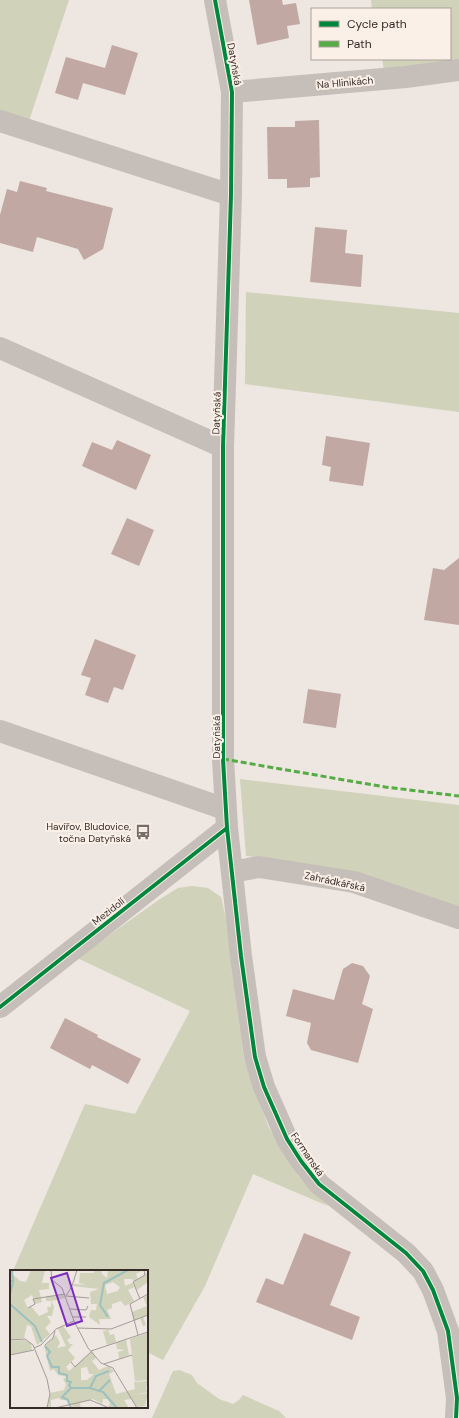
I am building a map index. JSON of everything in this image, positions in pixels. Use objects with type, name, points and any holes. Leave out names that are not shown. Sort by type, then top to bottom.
[{"type":"street","name":"Datyňská","points":[[215,0],[232,92],[231,195],[223,447],[223,759],[226,819]]},
{"type":"street","name":"Na Hlinikách","points":[[232,92],[406,77],[459,70]]},
{"type":"street","points":[[0,122],[231,195]]},
{"type":"street","name":"Datyňská","points":[[0,348],[223,447]]},
{"type":"street","points":[[0,731],[226,819]]},
{"type":"street","name":"Formanská","points":[[226,819],[255,1057],[264,1087],[287,1139],[301,1161],[319,1184],[406,1253],[422,1271],[433,1290],[448,1331],[457,1398],[456,1418]]},
{"type":"street","name":"Mezidolí","points":[[0,1007],[226,819]]},
{"type":"street","name":"Zahrádkářská","points":[[232,872],[259,867],[354,882],[459,918]]},
{"type":"green space","points":[[0,0],[69,0],[29,121],[0,112]]},
{"type":"green space","points":[[371,0],[459,0],[459,63],[384,70],[382,60],[451,60],[451,8],[372,8]]},
{"type":"green space","points":[[246,292],[459,313],[459,412],[245,384]]},
{"type":"green space","points":[[240,779],[459,805],[459,907],[256,857],[246,856]]},
{"type":"green space","points":[[192,886],[208,888],[221,897],[226,919],[244,1060],[268,1126],[299,1177],[328,1206],[253,1174],[205,1286],[163,1360],[148,1352],[148,1270],[13,1270],[85,1104],[135,1114],[190,1011],[77,958],[160,899],[178,888]]},
{"type":"green space","points":[[179,1370],[192,1375],[197,1383],[219,1399],[233,1404],[243,1395],[279,1411],[286,1418],[152,1418],[173,1371]]},
{"type":"building","points":[[249,0],[282,0],[283,5],[296,3],[300,24],[287,26],[289,38],[257,45]]},
{"type":"building","points":[[112,45],[138,53],[125,95],[83,83],[78,100],[55,93],[66,57],[105,68]]},
{"type":"building","points":[[319,120],[320,177],[310,178],[310,187],[287,188],[287,179],[268,179],[267,127],[295,127],[295,121]]},
{"type":"building","points":[[20,181],[47,188],[46,191],[113,208],[103,249],[84,260],[78,249],[37,237],[33,252],[0,243],[0,215],[7,189],[17,192]]},
{"type":"building","points":[[315,227],[347,230],[345,253],[363,255],[361,287],[310,282]]},
{"type":"building","points":[[326,436],[370,443],[363,486],[329,481],[331,467],[322,465]]},
{"type":"building","points":[[117,440],[151,455],[136,490],[82,466],[92,442],[112,450]]},
{"type":"building","points":[[127,518],[154,530],[139,566],[111,554]]},
{"type":"building","points":[[459,558],[459,625],[424,620],[433,568],[444,570]]},
{"type":"building","points":[[95,639],[136,655],[123,690],[114,687],[108,703],[85,695],[91,678],[81,675]]},
{"type":"building","points":[[308,689],[341,694],[336,728],[303,723]]},
{"type":"building","points":[[352,963],[363,966],[370,976],[362,1004],[373,1009],[358,1063],[311,1050],[307,1043],[311,1023],[286,1016],[293,989],[334,1000],[343,969]]},
{"type":"building","points":[[65,1018],[98,1035],[97,1037],[141,1059],[128,1084],[92,1065],[90,1069],[50,1048]]},
{"type":"building","points":[[304,1233],[351,1252],[330,1305],[360,1317],[352,1340],[256,1302],[266,1278],[283,1285]]},
{"type":"marked path","points":[[223,759],[385,787],[459,796]]},
{"type":"cycle path","points":[[215,0],[232,92],[231,195],[223,447],[223,759],[227,828],[241,956],[255,1057],[264,1087],[287,1139],[301,1161],[319,1184],[406,1253],[423,1271],[433,1290],[448,1331],[457,1398],[456,1418]]},
{"type":"cycle path","points":[[0,1007],[227,828]]},
{"type":"place","name":"Havířov, Bludovice, točna Datyňská","points":[[143,832]]}]
